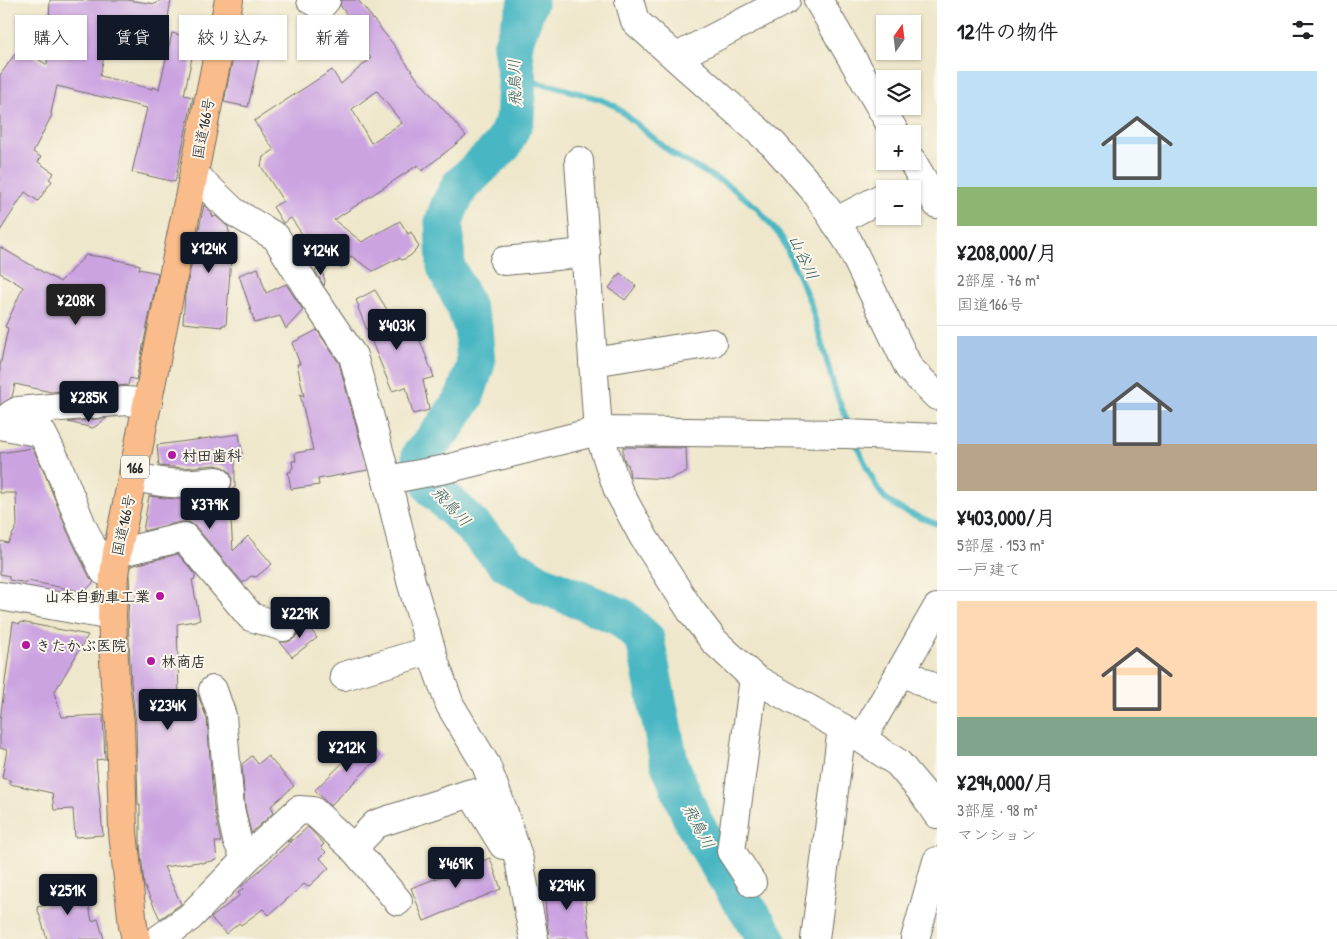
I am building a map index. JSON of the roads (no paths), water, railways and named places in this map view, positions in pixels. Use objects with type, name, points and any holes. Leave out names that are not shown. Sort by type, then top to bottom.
[{"type":"highway","name":"国道166号","points":[[136,939],[123,832],[120,723],[115,683],[112,616],[115,564],[229,0]]},
{"type":"street","points":[[311,0],[321,6],[326,0]]},
{"type":"street","points":[[629,0],[635,21],[773,144],[814,190],[848,242],[909,368],[937,396]]},
{"type":"street","points":[[677,57],[786,0]]},
{"type":"street","points":[[818,0],[891,125]]},
{"type":"street","points":[[579,161],[598,431],[618,490],[660,566],[714,641],[754,678],[852,734],[898,763],[924,794],[937,814]]},
{"type":"street","points":[[194,174],[234,212],[276,237],[311,294],[353,356],[388,480],[411,581],[431,650],[450,705],[486,765],[519,860],[534,939]]},
{"type":"street","points":[[911,176],[937,204]]},
{"type":"street","points":[[835,222],[876,201]]},
{"type":"street","points":[[504,260],[586,253]]},
{"type":"street","points":[[593,362],[712,343]]},
{"type":"street","points":[[148,403],[126,401],[18,411],[11,415],[4,425],[42,433],[57,463],[82,526],[104,571],[115,564],[184,537],[251,617],[284,627]]},
{"type":"street","points":[[388,480],[446,469],[598,431],[937,438]]},
{"type":"street","points":[[133,476],[157,483],[186,484],[217,481]]},
{"type":"street","points":[[2,602],[112,616]]},
{"type":"street","points":[[815,939],[852,734],[902,670],[937,608]]},
{"type":"street","points":[[344,676],[431,650]]},
{"type":"street","points":[[902,670],[937,690]]},
{"type":"street","points":[[752,883],[731,850],[754,678]]},
{"type":"street","points":[[213,690],[222,716],[230,808],[236,840],[246,859]]},
{"type":"street","points":[[353,848],[376,824],[472,793],[522,874]]},
{"type":"street","points":[[159,939],[190,917],[246,859],[299,810],[313,811],[353,848],[398,901]]},
{"type":"street","points":[[915,939],[937,861]]},
{"type":"waterway","name":"飛鳥川","points":[[529,0],[512,47],[517,79],[515,119],[503,145],[460,186],[444,222],[446,267],[463,301],[473,327],[476,363],[465,396],[444,428],[421,455],[432,487],[507,563],[539,583],[621,617],[645,639],[669,762],[693,821],[725,875],[767,939]]},
{"type":"waterway","name":"山谷川","points":[[517,79],[553,86],[600,99],[615,106],[674,155],[728,185],[756,207],[782,238],[810,302],[835,390],[849,426]]},
{"type":"waterway","name":"山谷川","points":[[855,440],[864,462],[885,498],[903,510],[937,524]]},
{"type":"place","name":"村田歯科","points":[[172,455]]},
{"type":"place","name":"山本自動車工業","points":[[160,596]]},
{"type":"place","name":"きたかぶ医院","points":[[26,645]]},
{"type":"place","name":"林商店","points":[[151,661]]}]
